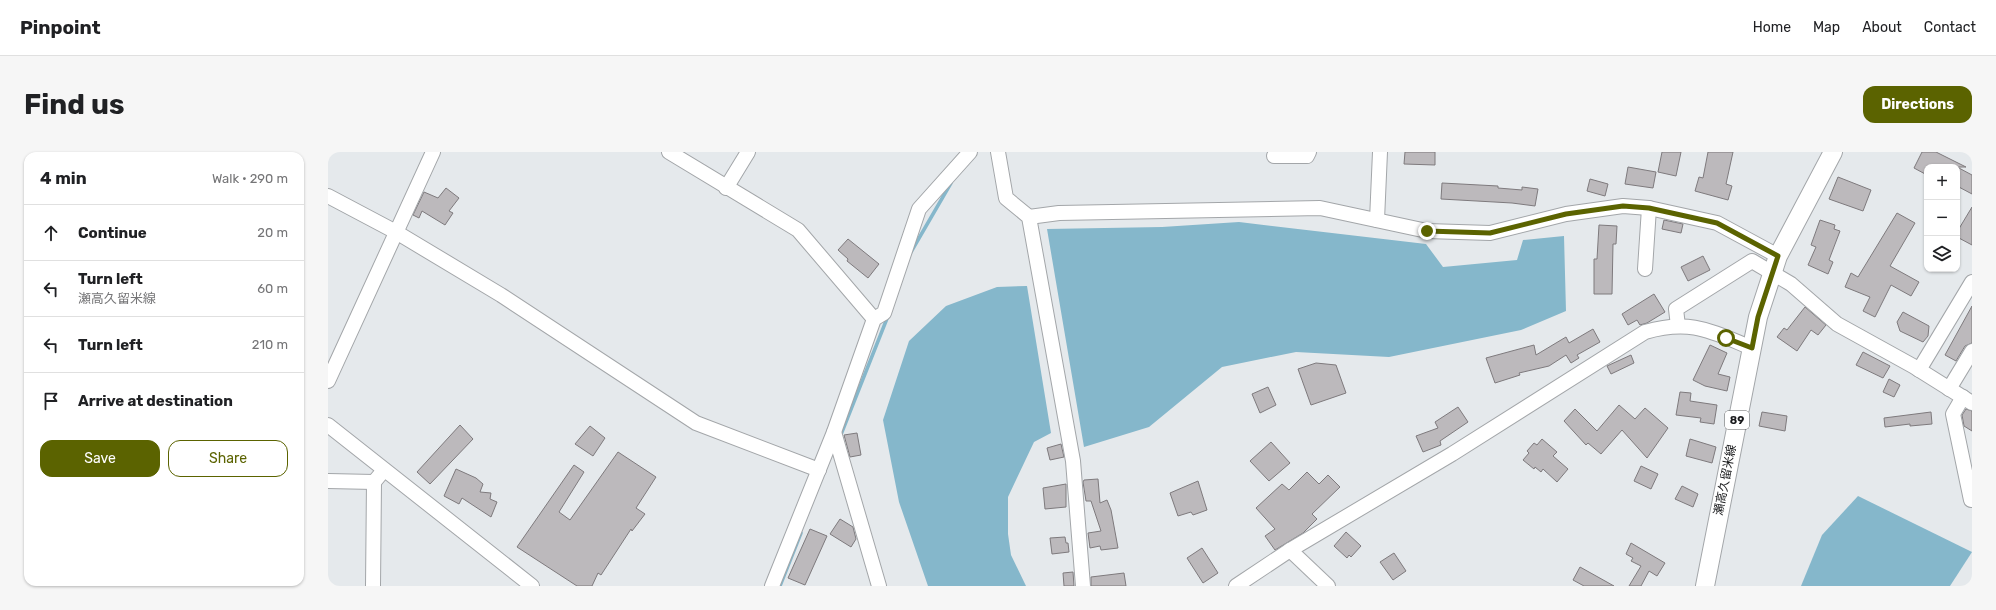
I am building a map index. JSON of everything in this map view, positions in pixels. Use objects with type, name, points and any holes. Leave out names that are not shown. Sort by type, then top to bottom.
[{"type":"main road","name":"瀬高久留米線","points":[[1705,586],[1758,317],[1775,264],[1833,152]]},
{"type":"street","points":[[328,381],[433,152]]},
{"type":"street","points":[[669,152],[726,188],[798,230],[874,319]]},
{"type":"street","points":[[726,188],[748,152]]},
{"type":"street","points":[[772,586],[834,432],[874,319],[884,313],[919,209],[970,152]]},
{"type":"street","points":[[998,152],[1006,198],[1029,217],[1073,461],[1083,586]]},
{"type":"street","points":[[1274,156],[1307,156],[1309,152]]},
{"type":"street","points":[[1377,220],[1380,152]]},
{"type":"street","points":[[328,196],[396,232],[501,295],[696,423],[819,470]]},
{"type":"street","points":[[1029,217],[1059,213],[1320,208],[1427,231],[1490,233],[1566,214],[1623,206],[1649,208],[1717,223],[1775,264],[1791,284],[1837,324],[1919,370],[1968,400],[1952,414],[1971,500]]},
{"type":"street","points":[[1645,269],[1649,208]]},
{"type":"street","points":[[1678,326],[1676,309],[1752,261],[1775,264]]},
{"type":"street","points":[[1919,370],[1972,282]]},
{"type":"street","points":[[1236,586],[1290,550],[1452,454],[1645,332],[1662,327],[1697,327],[1752,348]]},
{"type":"street","points":[[1949,389],[1972,351]]},
{"type":"street","points":[[328,425],[532,586]]},
{"type":"street","points":[[834,432],[879,586]]},
{"type":"street","points":[[373,586],[374,482],[384,470]]},
{"type":"street","points":[[328,482],[374,482]]},
{"type":"street","points":[[1290,550],[1328,586]]},
{"type":"water","points":[[1239,222],[1426,244],[1443,267],[1517,260],[1523,240],[1564,236],[1566,311],[1521,330],[1389,357],[1296,352],[1222,367],[1149,427],[1084,447],[1047,229],[1162,227]]},
{"type":"water","points":[[1027,286],[1051,433],[1034,442],[1008,497],[1008,534],[1011,555],[1026,586],[928,586],[899,502],[883,420],[909,341],[946,306],[997,287]]},
{"type":"water","points":[[1858,496],[1972,552],[1950,586],[1801,586],[1822,535]]},
{"type":"building","points":[[1405,152],[1435,152],[1435,165],[1404,164]]},
{"type":"building","points":[[1662,152],[1681,152],[1676,176],[1658,172]]},
{"type":"building","points":[[1708,152],[1733,152],[1726,184],[1732,186],[1728,200],[1695,191],[1699,177],[1703,178]]},
{"type":"building","points":[[1922,152],[1936,152],[1960,164],[1924,164],[1924,173],[1914,168]]},
{"type":"building","points":[[1628,167],[1656,172],[1653,188],[1625,184]]},
{"type":"building","points":[[1960,169],[1972,175],[1972,194],[1960,188]]},
{"type":"building","points":[[1838,177],[1871,190],[1863,211],[1829,199]]},
{"type":"building","points":[[1590,179],[1608,184],[1605,196],[1587,191]]},
{"type":"building","points":[[1442,183],[1498,186],[1498,188],[1522,190],[1522,187],[1538,189],[1535,206],[1512,203],[1441,199]]},
{"type":"building","points":[[446,188],[459,198],[449,211],[453,213],[445,225],[422,211],[419,218],[413,215],[424,192],[438,198]]},
{"type":"building","points":[[1972,207],[1972,245],[1960,239],[1960,227]]},
{"type":"building","points":[[1897,213],[1915,223],[1890,266],[1919,282],[1911,296],[1891,285],[1875,317],[1863,311],[1870,297],[1845,287],[1851,273],[1858,277]]},
{"type":"building","points":[[1664,220],[1683,224],[1681,233],[1662,229]]},
{"type":"building","points":[[1820,220],[1835,225],[1834,229],[1840,231],[1829,260],[1833,262],[1828,274],[1808,265],[1816,247],[1811,245]]},
{"type":"building","points":[[1599,225],[1617,226],[1616,244],[1613,244],[1612,294],[1594,294],[1594,259],[1597,259]]},
{"type":"building","points":[[848,239],[879,264],[868,278],[847,261],[848,259],[838,250]]},
{"type":"building","points":[[1703,256],[1710,270],[1688,281],[1681,267]]},
{"type":"building","points":[[1654,294],[1665,312],[1647,323],[1640,325],[1637,320],[1628,325],[1622,314]]},
{"type":"building","points":[[1972,306],[1972,343],[1965,346],[1956,361],[1945,355]]},
{"type":"building","points":[[1805,307],[1826,325],[1818,335],[1811,330],[1797,351],[1777,337],[1784,328],[1787,330]]},
{"type":"building","points":[[1903,312],[1929,326],[1928,336],[1923,342],[1900,331],[1897,322]]},
{"type":"building","points":[[1593,329],[1600,342],[1577,355],[1579,358],[1571,363],[1566,355],[1549,366],[1519,373],[1520,375],[1495,383],[1486,358],[1534,345],[1536,355],[1566,337],[1569,343]]},
{"type":"building","points":[[1710,345],[1727,353],[1718,374],[1730,377],[1727,391],[1705,386],[1693,380]]},
{"type":"building","points":[[1863,352],[1890,366],[1883,378],[1856,365]]},
{"type":"building","points":[[1631,355],[1634,363],[1611,374],[1607,366]]},
{"type":"building","points":[[1316,363],[1336,365],[1346,393],[1311,405],[1298,369]]},
{"type":"building","points":[[1889,379],[1900,385],[1894,397],[1883,392]]},
{"type":"building","points":[[1268,387],[1276,405],[1260,413],[1252,394]]},
{"type":"building","points":[[1680,392],[1691,393],[1690,401],[1717,405],[1714,424],[1700,422],[1701,418],[1676,415]]},
{"type":"building","points":[[1619,405],[1635,419],[1645,408],[1668,428],[1647,458],[1622,430],[1601,454],[1588,443],[1586,445],[1564,421],[1575,409],[1597,431]]},
{"type":"building","points":[[1458,407],[1468,422],[1440,441],[1441,445],[1423,452],[1416,436],[1438,428],[1435,422]]},
{"type":"building","points":[[1966,409],[1972,411],[1972,431],[1964,426],[1962,415]]},
{"type":"building","points":[[1762,412],[1787,416],[1785,431],[1759,426]]},
{"type":"building","points":[[1931,412],[1932,424],[1910,426],[1910,424],[1885,427],[1884,418]]},
{"type":"building","points":[[460,425],[473,439],[430,484],[417,472]]},
{"type":"building","points":[[590,426],[605,438],[593,456],[575,444]]},
{"type":"building","points":[[857,433],[861,455],[850,457],[844,435]]},
{"type":"building","points":[[1542,439],[1557,452],[1553,456],[1568,469],[1557,482],[1543,469],[1541,472],[1535,467],[1534,469],[1523,460],[1529,453],[1527,451],[1534,443],[1537,445]]},
{"type":"building","points":[[1690,439],[1716,447],[1712,463],[1686,456]]},
{"type":"building","points":[[1271,442],[1290,463],[1269,481],[1250,461]]},
{"type":"building","points":[[1061,444],[1064,457],[1050,460],[1047,448]]},
{"type":"building","points":[[618,452],[656,477],[636,508],[645,514],[632,531],[631,529],[601,575],[598,573],[592,586],[577,586],[517,547],[574,465],[584,472],[559,512],[570,520]]},
{"type":"building","points":[[1641,466],[1658,474],[1651,489],[1634,481]]},
{"type":"building","points":[[456,469],[476,478],[483,484],[480,492],[491,493],[490,499],[497,502],[491,517],[462,498],[459,504],[444,496]]},
{"type":"building","points":[[1307,472],[1319,484],[1328,475],[1340,487],[1312,514],[1317,519],[1303,533],[1275,550],[1265,536],[1275,529],[1256,508],[1282,484],[1289,490]]},
{"type":"building","points":[[1098,479],[1100,503],[1107,500],[1111,510],[1118,548],[1101,550],[1100,546],[1090,548],[1088,533],[1101,531],[1091,501],[1086,501],[1083,482],[1084,480]]},
{"type":"building","points":[[1198,481],[1207,510],[1193,515],[1191,512],[1178,516],[1170,493]]},
{"type":"building","points":[[1066,484],[1066,507],[1045,509],[1043,488]]},
{"type":"building","points":[[1682,486],[1698,494],[1693,507],[1675,499]]},
{"type":"building","points":[[840,519],[853,527],[856,539],[851,547],[830,534]]},
{"type":"building","points":[[810,529],[827,536],[805,585],[788,578]]},
{"type":"building","points":[[1346,532],[1361,546],[1351,557],[1349,555],[1347,558],[1334,546]]},
{"type":"building","points":[[1065,537],[1066,543],[1068,543],[1069,552],[1052,554],[1050,538]]},
{"type":"building","points":[[1631,543],[1665,563],[1657,576],[1649,571],[1641,586],[1629,586],[1641,566],[1631,561],[1633,558],[1626,554]]},
{"type":"building","points":[[1202,548],[1218,573],[1203,583],[1187,558]]},
{"type":"building","points":[[1394,553],[1406,571],[1393,580],[1380,562]]},
{"type":"building","points":[[1580,567],[1614,586],[1584,586],[1573,580]]},
{"type":"building","points":[[1073,572],[1074,586],[1064,586],[1063,573]]},
{"type":"building","points":[[1124,573],[1126,586],[1091,586],[1091,577]]},
{"type":"waterway","points":[[911,252],[951,183]]},
{"type":"waterway","points":[[840,437],[888,316]]},
{"type":"waterway","points":[[780,586],[801,533]]},
{"type":"route","points":[[1427,231],[1490,233],[1566,214],[1623,206],[1652,208],[1717,223],[1778,256],[1758,317],[1752,348],[1726,338]]}]
